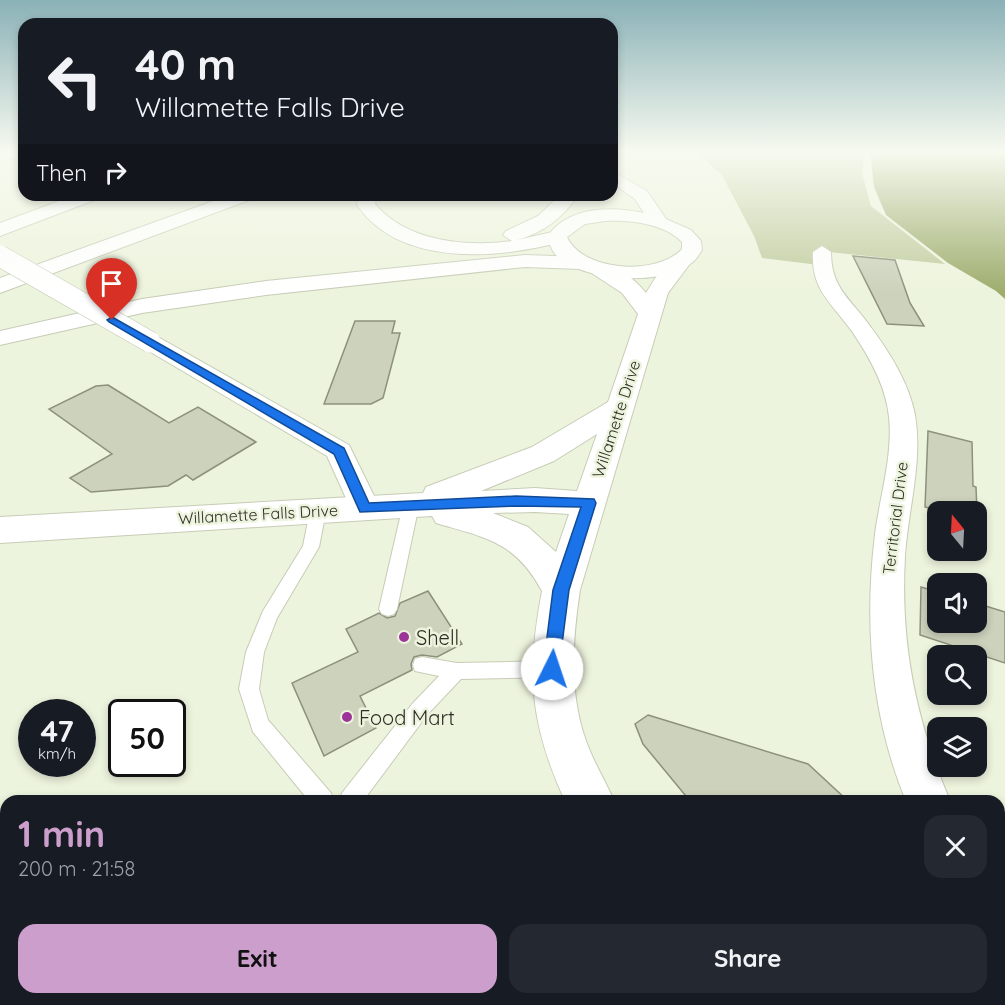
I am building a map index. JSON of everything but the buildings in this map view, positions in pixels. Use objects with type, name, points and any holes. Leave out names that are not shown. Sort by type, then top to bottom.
[{"type":"main road","points":[[644,199],[658,220]]},
{"type":"main road","points":[[0,230],[75,201]]},
{"type":"main road","points":[[0,267],[187,201]]},
{"type":"main road","points":[[0,286],[230,201]]},
{"type":"main road","points":[[367,201],[366,205],[380,222],[425,240],[466,249],[491,249],[531,244],[557,237],[568,225],[589,217],[601,208],[605,201]]},
{"type":"main road","points":[[425,240],[463,242],[516,234],[554,213],[564,201]]},
{"type":"main road","points":[[0,338],[142,306],[266,288],[525,261],[646,271],[682,261],[690,253],[691,244],[686,235],[658,220],[623,215],[589,217]]},
{"type":"main road","points":[[557,237],[558,246],[566,255],[630,288],[651,315]]},
{"type":"main road","name":"Willamette Drive","points":[[587,795],[568,756],[559,721],[552,669],[561,590],[657,292],[682,261]]},
{"type":"main road","points":[[411,505],[543,454],[619,408]]},
{"type":"main road","name":"Willamette Falls Drive","points":[[0,530],[411,505],[536,500],[589,503]]},
{"type":"main road","points":[[411,505],[496,526],[519,536],[544,560],[561,590]]},
{"type":"street","name":"Territorial Drive","points":[[822,252],[823,275],[831,290],[855,321],[888,376],[902,415],[903,459],[892,525],[886,596],[895,702],[920,787],[925,795]]},
{"type":"street","points":[[0,256],[339,451],[365,508]]},
{"type":"lane","points":[[388,609],[411,505]]},
{"type":"lane","points":[[318,511],[311,547],[269,616],[255,652],[249,688],[260,725],[318,795]]},
{"type":"lane","points":[[422,665],[457,671],[552,669]]},
{"type":"lane","points":[[355,795],[420,709],[457,671]]},
{"type":"shaded area","points":[[735,199],[869,199],[871,206],[945,264],[819,251],[819,265],[762,258],[754,236]]},
{"type":"shaded area","points":[[879,199],[1005,199],[1005,299],[996,291],[948,263],[886,215]]},
{"type":"place","name":"Shell","points":[[404,637]]},
{"type":"place","name":"Food Mart","points":[[347,717]]},
{"type":"route","points":[[112,320],[339,451],[348,466],[365,508],[536,500],[589,503],[561,590],[555,626],[552,669]]}]
